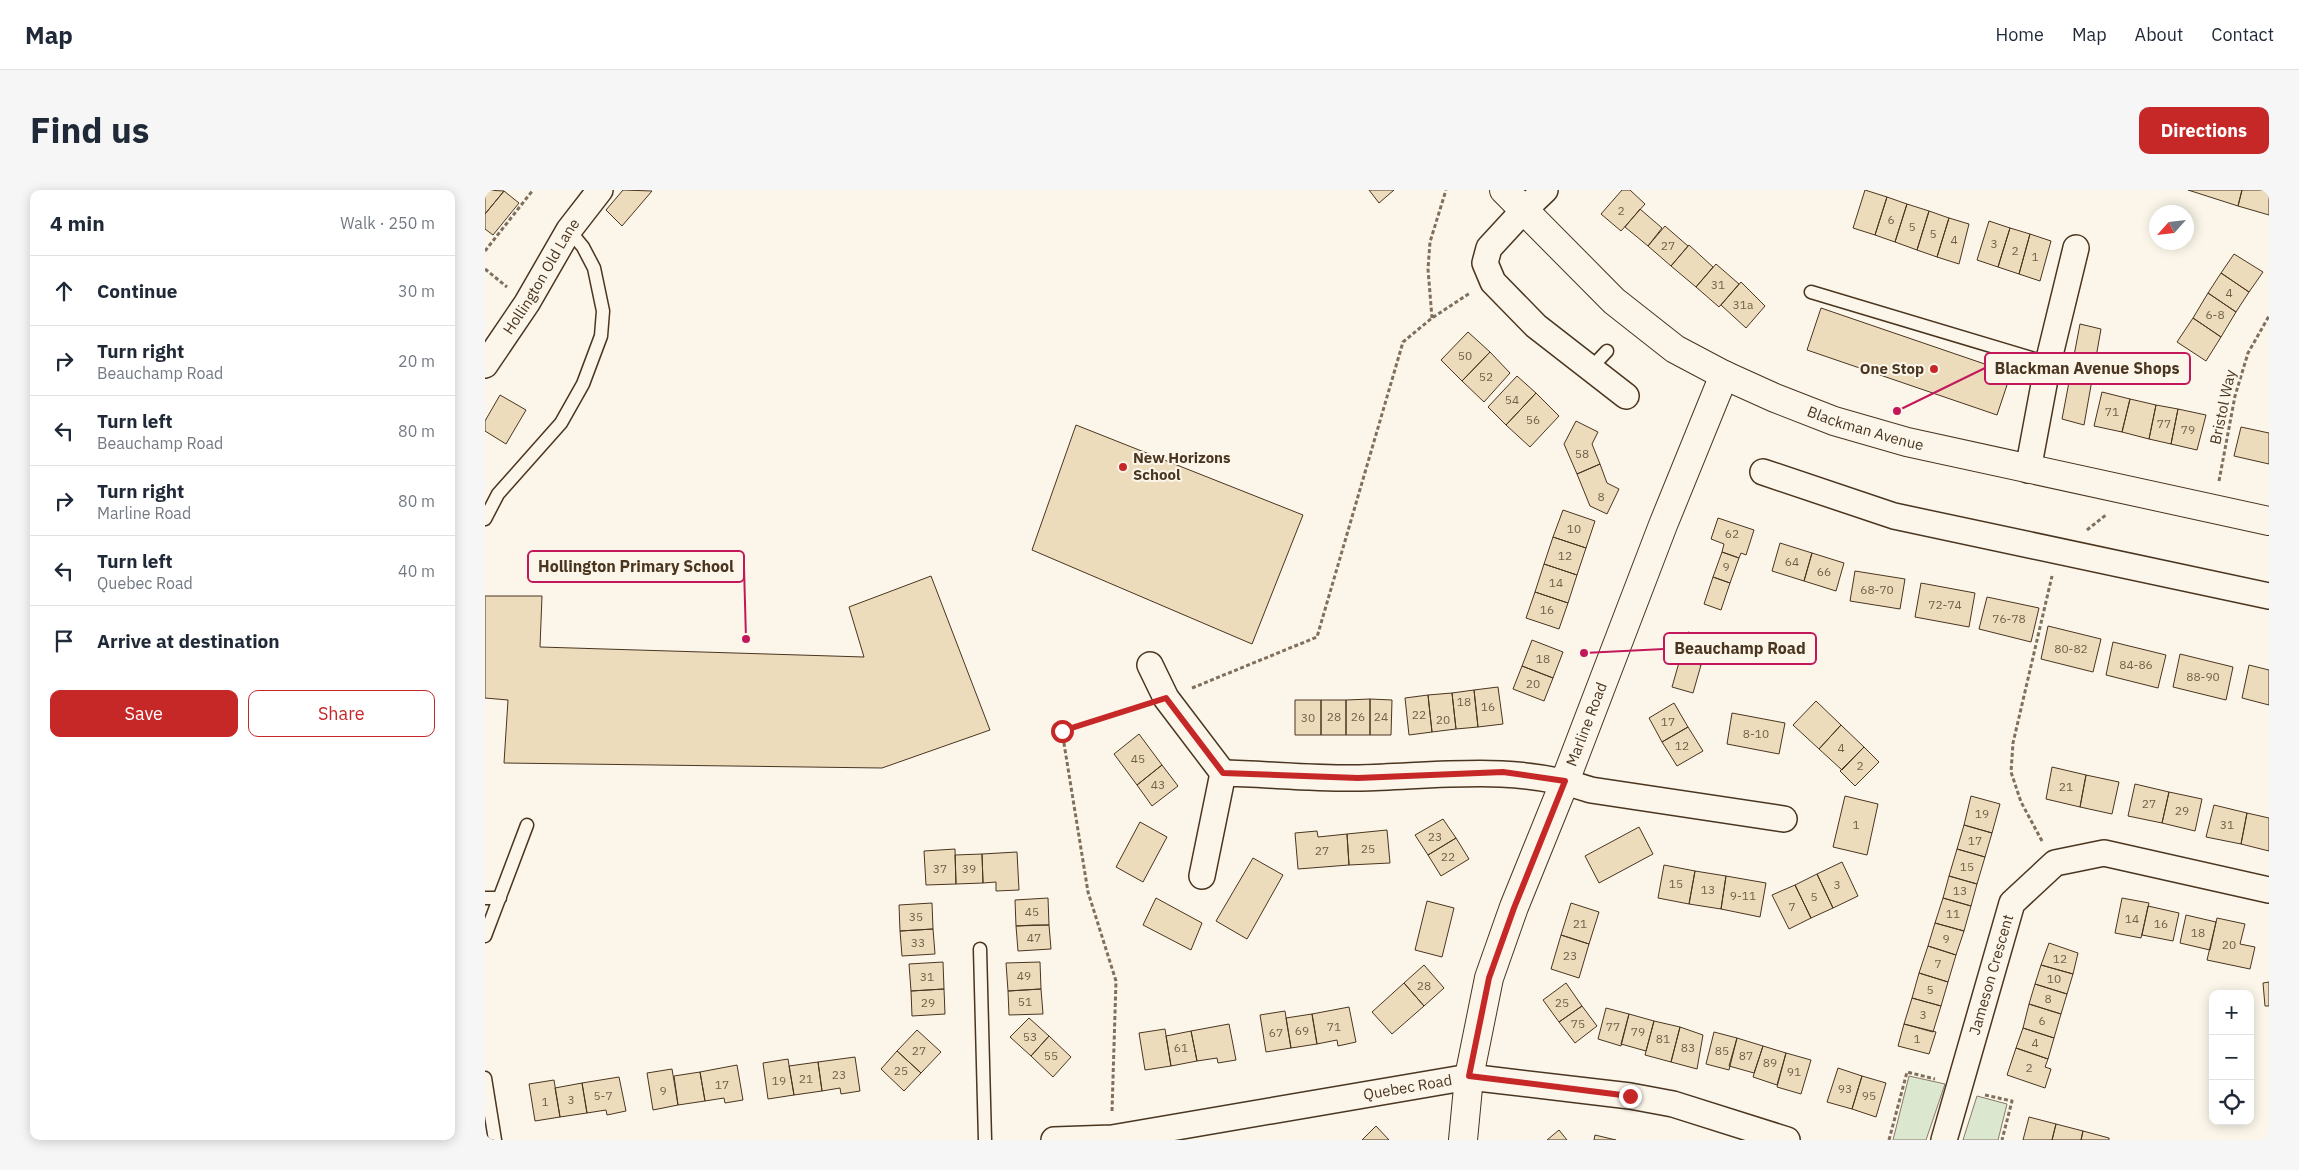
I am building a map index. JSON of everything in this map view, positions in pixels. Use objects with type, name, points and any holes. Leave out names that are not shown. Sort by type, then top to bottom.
[{"type":"street","name":"Hollington Old Lane","points":[[485,365],[527,304],[569,230],[600,190]]},
{"type":"street","name":"Blackman Avenue","points":[[1504,190],[1614,301],[1675,349],[1725,376],[1833,422],[1907,442],[2028,470],[2269,520]]},
{"type":"street","points":[[1545,190],[1489,248],[1485,263],[1491,278],[1537,326],[1599,359],[1626,396]]},
{"type":"street","points":[[2028,470],[2048,363],[2076,248]]},
{"type":"street","name":"Marline Road","points":[[1463,1140],[1469,1076],[1489,978],[1514,908],[1663,525],[1725,376]]},
{"type":"street","points":[[1763,472],[1894,516],[2269,596]]},
{"type":"street","points":[[1150,665],[1166,698],[1223,773],[1202,876]]},
{"type":"street","points":[[1223,773],[1358,778],[1503,772],[1565,781],[1591,790],[1783,820]]},
{"type":"street","points":[[2055,863],[2105,852],[2269,890]]},
{"type":"street","name":"Jameson Crescent","points":[[1944,1140],[2012,903],[2055,863]]},
{"type":"street","name":"Quebec Road","points":[[1054,1140],[1112,1138],[1469,1076],[1630,1096],[1673,1104],[1787,1140]]},
{"type":"lane","points":[[485,519],[498,494],[561,423],[583,384],[601,336],[603,312],[595,268],[583,247],[569,230]]},
{"type":"lane","points":[[1811,292],[2048,363]]},
{"type":"lane","points":[[485,936],[527,825]]},
{"type":"lane","points":[[485,898],[500,898]]},
{"type":"lane","points":[[980,949],[985,1140]]},
{"type":"lane","points":[[485,1078],[495,1140]]},
{"type":"path","points":[[485,251],[533,190]]},
{"type":"path","points":[[1432,318],[1428,269],[1429,242],[1446,190]]},
{"type":"path","points":[[1112,1138],[1116,980],[1089,892],[1062,731],[1166,698],[1317,637],[1403,342],[1432,318],[1491,278]]},
{"type":"path","name":"Bristol Way","points":[[2215,509],[2235,396],[2247,353],[2269,316]]},
{"type":"path","points":[[2055,863],[2021,802],[2011,772],[2013,743],[2058,552],[2135,492]]},
{"type":"path","points":[[1889,1140],[1907,1072],[2012,1101],[2002,1140]]},
{"type":"green space","points":[[1909,1076],[1945,1084],[1926,1140],[1893,1140]]},
{"type":"green space","points":[[1977,1096],[2007,1104],[1998,1140],[1963,1140]]},
{"type":"building","points":[[485,190],[504,191],[485,214]]},
{"type":"building","points":[[623,190],[652,191],[622,226],[606,210]]},
{"type":"building","points":[[1369,190],[1394,190],[1379,203]]},
{"type":"building","points":[[1622,190],[1630,190],[1645,204],[1621,231],[1601,214]]},
{"type":"building","points":[[1865,190],[1887,197],[1875,235],[1853,228]]},
{"type":"building","points":[[2188,190],[2242,190],[2238,206]]},
{"type":"building","points":[[2242,190],[2269,190],[2269,215],[2238,206]]},
{"type":"building","points":[[504,191],[519,203],[493,235],[485,229],[485,214]]},
{"type":"building","points":[[1887,197],[1907,204],[1895,242],[1875,235]]},
{"type":"building","points":[[1907,204],[1929,211],[1917,250],[1895,242]]},
{"type":"building","points":[[1640,209],[1662,228],[1648,246],[1625,227]]},
{"type":"building","points":[[1929,211],[1949,218],[1937,257],[1917,250]]},
{"type":"building","points":[[1949,218],[1969,224],[1959,264],[1937,257]]},
{"type":"building","points":[[1989,221],[2010,228],[1998,267],[1977,260]]},
{"type":"building","points":[[1665,226],[1688,246],[1671,266],[1648,246]]},
{"type":"building","points":[[2010,228],[2030,234],[2019,274],[1998,267]]},
{"type":"building","points":[[2030,234],[2051,241],[2040,281],[2019,274]]},
{"type":"building","points":[[1689,245],[1713,267],[1696,287],[1671,266]]},
{"type":"building","points":[[2234,254],[2263,272],[2249,292],[2221,273]]},
{"type":"building","points":[[1716,264],[1739,284],[1719,307],[1696,287]]},
{"type":"building","points":[[2221,273],[2249,292],[2236,312],[2208,293]]},
{"type":"building","points":[[1741,282],[1765,306],[1746,328],[1721,305]]},
{"type":"building","points":[[2208,293],[2236,312],[2221,337],[2193,318]]},
{"type":"building","points":[[1821,308],[2011,373],[1997,415],[1807,350]]},
{"type":"building","points":[[2193,318],[2221,337],[2206,361],[2177,342]]},
{"type":"building","points":[[2080,324],[2101,329],[2084,425],[2062,419]]},
{"type":"building","points":[[1468,332],[1490,352],[1462,381],[1441,360]]},
{"type":"building","points":[[1490,352],[1510,373],[1484,402],[1462,381]]},
{"type":"building","points":[[1517,376],[1536,393],[1506,425],[1488,407]]},
{"type":"building","points":[[2102,392],[2130,399],[2122,432],[2094,426]]},
{"type":"building","points":[[1536,393],[1559,416],[1530,447],[1506,425]]},
{"type":"building","points":[[500,395],[526,410],[506,444],[485,431],[485,421]]},
{"type":"building","points":[[2130,399],[2156,405],[2149,439],[2122,432]]},
{"type":"building","points":[[2156,405],[2178,409],[2171,444],[2149,439]]},
{"type":"building","points":[[2178,409],[2206,415],[2197,450],[2171,444]]},
{"type":"building","points":[[1576,421],[1598,432],[1592,444],[1600,464],[1577,474],[1564,444]]},
{"type":"building","points":[[1076,425],[1303,515],[1252,644],[1032,550]]},
{"type":"building","points":[[2241,427],[2269,433],[2269,464],[2234,456]]},
{"type":"building","points":[[1600,464],[1607,483],[1619,489],[1607,514],[1590,506],[1577,474]]},
{"type":"building","points":[[1563,510],[1595,521],[1586,548],[1553,537]]},
{"type":"building","points":[[1718,518],[1754,530],[1746,555],[1741,553],[1739,558],[1722,552],[1724,544],[1711,539]]},
{"type":"building","points":[[1553,537],[1586,548],[1577,575],[1544,564]]},
{"type":"building","points":[[1780,543],[1812,553],[1804,581],[1772,571]]},
{"type":"building","points":[[1722,552],[1739,558],[1730,583],[1713,577]]},
{"type":"building","points":[[1812,553],[1844,563],[1836,591],[1804,581]]},
{"type":"building","points":[[1544,564],[1577,575],[1568,603],[1535,592]]},
{"type":"building","points":[[1855,571],[1905,579],[1900,609],[1850,601]]},
{"type":"building","points":[[931,576],[990,730],[882,768],[504,763],[508,700],[485,698],[485,596],[542,596],[540,647],[864,657],[849,607]]},
{"type":"building","points":[[1713,577],[1730,583],[1721,610],[1704,604]]},
{"type":"building","points":[[1921,583],[1975,593],[1969,627],[1915,617]]},
{"type":"building","points":[[1535,592],[1568,603],[1559,629],[1526,618]]},
{"type":"building","points":[[1987,597],[2039,608],[2031,642],[1979,629]]},
{"type":"building","points":[[2048,626],[2101,639],[2093,672],[2041,659]]},
{"type":"building","points":[[1688,632],[1709,638],[1701,665],[1680,659]]},
{"type":"building","points":[[1532,640],[1563,652],[1553,678],[1522,666]]},
{"type":"building","points":[[2113,642],[2166,655],[2158,688],[2106,675]]},
{"type":"building","points":[[2180,654],[2233,667],[2226,700],[2173,687]]},
{"type":"building","points":[[1680,659],[1701,665],[1693,693],[1672,687]]},
{"type":"building","points":[[2249,665],[2269,670],[2269,705],[2242,698]]},
{"type":"building","points":[[1522,666],[1553,678],[1544,701],[1513,689]]},
{"type":"building","points":[[1498,687],[1503,724],[1478,727],[1474,690]]},
{"type":"building","points":[[1474,690],[1478,727],[1456,729],[1452,693]]},
{"type":"building","points":[[1452,693],[1456,729],[1432,732],[1428,695]]},
{"type":"building","points":[[1428,695],[1432,732],[1409,735],[1405,698]]},
{"type":"building","points":[[1370,699],[1392,700],[1391,735],[1370,735]]},
{"type":"building","points":[[1370,699],[1370,735],[1346,735],[1346,700]]},
{"type":"building","points":[[1295,700],[1321,700],[1321,735],[1295,735]]},
{"type":"building","points":[[1321,700],[1346,700],[1346,735],[1321,735]]},
{"type":"building","points":[[1816,701],[1841,725],[1819,749],[1793,725]]},
{"type":"building","points":[[1674,703],[1688,727],[1662,742],[1649,718]]},
{"type":"building","points":[[1732,713],[1785,723],[1779,754],[1727,744]]},
{"type":"building","points":[[1841,725],[1864,747],[1842,770],[1819,749]]},
{"type":"building","points":[[1688,727],[1703,751],[1677,766],[1662,742]]},
{"type":"building","points":[[1139,734],[1162,765],[1137,785],[1114,754]]},
{"type":"building","points":[[1864,747],[1879,762],[1855,786],[1840,771]]},
{"type":"building","points":[[1162,765],[1178,786],[1152,806],[1137,785]]},
{"type":"building","points":[[2052,767],[2086,775],[2080,807],[2046,799]]},
{"type":"building","points":[[2086,775],[2119,782],[2112,814],[2080,807]]},
{"type":"building","points":[[2135,784],[2169,792],[2162,823],[2128,816]]},
{"type":"building","points":[[2169,792],[2202,799],[2195,831],[2162,823]]},
{"type":"building","points":[[1845,796],[1878,804],[1867,855],[1833,847]]},
{"type":"building","points":[[1971,796],[2000,804],[1992,833],[1964,825]]},
{"type":"building","points":[[2214,805],[2247,813],[2241,844],[2206,837]]},
{"type":"building","points":[[2247,813],[2269,818],[2269,851],[2241,844]]},
{"type":"building","points":[[1443,819],[1456,838],[1428,855],[1415,835]]},
{"type":"building","points":[[1140,822],[1167,837],[1143,882],[1116,867]]},
{"type":"building","points":[[1964,825],[1992,833],[1985,857],[1957,849]]},
{"type":"building","points":[[1639,827],[1653,854],[1599,883],[1585,856]]},
{"type":"building","points":[[1387,830],[1390,863],[1349,865],[1347,834]]},
{"type":"building","points":[[1317,831],[1318,837],[1347,834],[1349,865],[1298,869],[1295,833]]},
{"type":"building","points":[[1456,838],[1469,859],[1441,876],[1428,855]]},
{"type":"building","points":[[955,849],[956,884],[926,885],[924,851]]},
{"type":"building","points":[[1957,849],[1985,857],[1977,884],[1949,876]]},
{"type":"building","points":[[1017,852],[1019,890],[996,891],[996,882],[983,883],[982,854]]},
{"type":"building","points":[[982,854],[983,883],[956,884],[955,855]]},
{"type":"building","points":[[1253,858],[1283,875],[1247,939],[1216,921]]},
{"type":"building","points":[[1842,862],[1858,896],[1833,908],[1817,874]]},
{"type":"building","points":[[1664,865],[1695,871],[1689,904],[1658,898]]},
{"type":"building","points":[[1695,871],[1726,876],[1721,909],[1689,904]]},
{"type":"building","points":[[1817,874],[1833,908],[1811,918],[1795,885]]},
{"type":"building","points":[[1726,876],[1766,883],[1760,917],[1721,909]]},
{"type":"building","points":[[1949,876],[1977,884],[1971,906],[1943,898]]},
{"type":"building","points":[[1795,885],[1811,918],[1789,929],[1772,895]]},
{"type":"building","points":[[1048,898],[1049,925],[1016,926],[1015,900]]},
{"type":"building","points":[[1156,898],[1202,923],[1191,950],[1143,925]]},
{"type":"building","points":[[1943,898],[1971,906],[1964,931],[1935,923]]},
{"type":"building","points":[[2122,898],[2149,903],[2141,938],[2115,933]]},
{"type":"building","points":[[1427,901],[1454,908],[1442,957],[1415,950]]},
{"type":"building","points":[[932,903],[933,929],[900,931],[899,905]]},
{"type":"building","points":[[1571,903],[1599,912],[1589,944],[1561,935]]},
{"type":"building","points":[[2148,906],[2179,913],[2173,941],[2142,935]]},
{"type":"building","points":[[2186,915],[2216,922],[2210,950],[2180,943]]},
{"type":"building","points":[[2217,918],[2245,924],[2240,944],[2255,947],[2250,969],[2207,960]]},
{"type":"building","points":[[1935,923],[1964,931],[1956,955],[1928,946]]},
{"type":"building","points":[[1049,925],[1051,949],[1018,951],[1016,926]]},
{"type":"building","points":[[933,929],[935,954],[902,956],[900,931]]},
{"type":"building","points":[[1561,935],[1589,944],[1579,978],[1551,969]]},
{"type":"building","points":[[2049,943],[2078,953],[2073,974],[2041,965]]},
{"type":"building","points":[[1928,946],[1956,955],[1948,982],[1919,973]]},
{"type":"building","points":[[943,962],[944,989],[911,991],[909,964]]},
{"type":"building","points":[[1040,962],[1041,989],[1008,991],[1006,963]]},
{"type":"building","points":[[1424,965],[1444,988],[1424,1006],[1404,983]]},
{"type":"building","points":[[2041,965],[2073,974],[2067,994],[2035,984]]},
{"type":"building","points":[[1919,973],[1948,982],[1941,1006],[1912,998]]},
{"type":"building","points":[[2269,982],[2269,1006],[2265,1006],[2263,983]]},
{"type":"building","points":[[1404,983],[1424,1006],[1392,1034],[1372,1012]]},
{"type":"building","points":[[1566,983],[1582,1006],[1559,1022],[1543,1000]]},
{"type":"building","points":[[2035,984],[2067,994],[2061,1014],[2029,1004]]},
{"type":"building","points":[[944,989],[945,1014],[912,1016],[911,991]]},
{"type":"building","points":[[1041,989],[1043,1014],[1009,1015],[1008,991]]},
{"type":"building","points":[[1912,998],[1941,1006],[1933,1032],[1904,1024]]},
{"type":"building","points":[[2029,1004],[2061,1014],[2054,1038],[2023,1028]]},
{"type":"building","points":[[1582,1006],[1597,1026],[1575,1043],[1559,1022]]},
{"type":"building","points":[[1349,1007],[1356,1042],[1338,1046],[1337,1040],[1317,1044],[1312,1014]]},
{"type":"building","points":[[1606,1008],[1629,1014],[1621,1046],[1598,1039]]},
{"type":"building","points":[[1285,1011],[1291,1048],[1266,1052],[1260,1015]]},
{"type":"building","points":[[1312,1014],[1317,1044],[1291,1048],[1286,1018]]},
{"type":"building","points":[[1629,1014],[1654,1021],[1646,1051],[1621,1044]]},
{"type":"building","points":[[1029,1018],[1049,1036],[1031,1056],[1010,1037]]},
{"type":"building","points":[[1654,1021],[1680,1027],[1671,1062],[1645,1055]]},
{"type":"building","points":[[1229,1024],[1236,1060],[1218,1063],[1217,1058],[1197,1061],[1191,1031]]},
{"type":"building","points":[[1904,1024],[1936,1032],[1929,1054],[1898,1046]]},
{"type":"building","points":[[1680,1027],[1703,1035],[1697,1069],[1671,1062]]},
{"type":"building","points":[[2023,1028],[2054,1038],[2048,1059],[2016,1048]]},
{"type":"building","points":[[1165,1029],[1171,1066],[1145,1070],[1139,1033]]},
{"type":"building","points":[[917,1030],[941,1052],[921,1073],[897,1051]]},
{"type":"building","points":[[1191,1031],[1197,1061],[1171,1066],[1166,1036]]},
{"type":"building","points":[[1714,1032],[1737,1038],[1729,1070],[1706,1064]]},
{"type":"building","points":[[1049,1036],[1071,1057],[1053,1077],[1031,1056]]},
{"type":"building","points":[[1737,1038],[1763,1046],[1754,1073],[1729,1066]]},
{"type":"building","points":[[1763,1046],[1786,1053],[1777,1085],[1753,1077]]},
{"type":"building","points":[[2016,1048],[2048,1059],[2045,1067],[2051,1069],[2045,1088],[2007,1075]]},
{"type":"building","points":[[897,1051],[921,1073],[904,1091],[881,1069]]},
{"type":"building","points":[[1786,1053],[1811,1060],[1801,1094],[1777,1087]]},
{"type":"building","points":[[855,1057],[860,1091],[841,1094],[840,1088],[822,1091],[818,1062]]},
{"type":"building","points":[[788,1059],[794,1095],[768,1099],[763,1063]]},
{"type":"building","points":[[818,1062],[822,1091],[794,1095],[789,1066]]},
{"type":"building","points":[[737,1065],[743,1100],[725,1103],[724,1098],[705,1101],[700,1072]]},
{"type":"building","points":[[1838,1068],[1862,1076],[1852,1109],[1827,1102]]},
{"type":"building","points":[[672,1069],[678,1105],[653,1110],[647,1073]]},
{"type":"building","points":[[700,1072],[705,1101],[678,1105],[674,1076]]},
{"type":"building","points":[[1862,1076],[1886,1083],[1876,1117],[1852,1109]]},
{"type":"building","points":[[619,1077],[626,1111],[607,1115],[606,1110],[587,1113],[582,1083]]},
{"type":"building","points":[[554,1080],[560,1117],[535,1121],[529,1084]]},
{"type":"building","points":[[582,1083],[587,1113],[560,1117],[555,1088]]},
{"type":"building","points":[[2029,1117],[2056,1124],[2052,1140],[2023,1140]]},
{"type":"building","points":[[2056,1124],[2083,1131],[2081,1140],[2052,1140]]},
{"type":"building","points":[[1376,1126],[1389,1140],[1362,1140]]},
{"type":"building","points":[[1559,1130],[1567,1140],[1547,1140]]},
{"type":"building","points":[[2083,1131],[2109,1138],[2109,1140],[2081,1140]]},
{"type":"building","points":[[1595,1135],[1616,1140],[1594,1140]]},
{"type":"place","name":"One Stop","points":[[1934,369]]},
{"type":"place","name":"Blackman Avenue Shops","points":[[1897,411]]},
{"type":"place","name":"New Horizons School","points":[[1123,467]]},
{"type":"place","name":"Hollington Primary School","points":[[746,639]]},
{"type":"place","name":"Beauchamp Road","points":[[1584,653]]},
{"type":"route","points":[[1062,731],[1166,698],[1223,773],[1358,778],[1503,772],[1565,781],[1514,908],[1489,978],[1469,1076],[1630,1096]]}]
